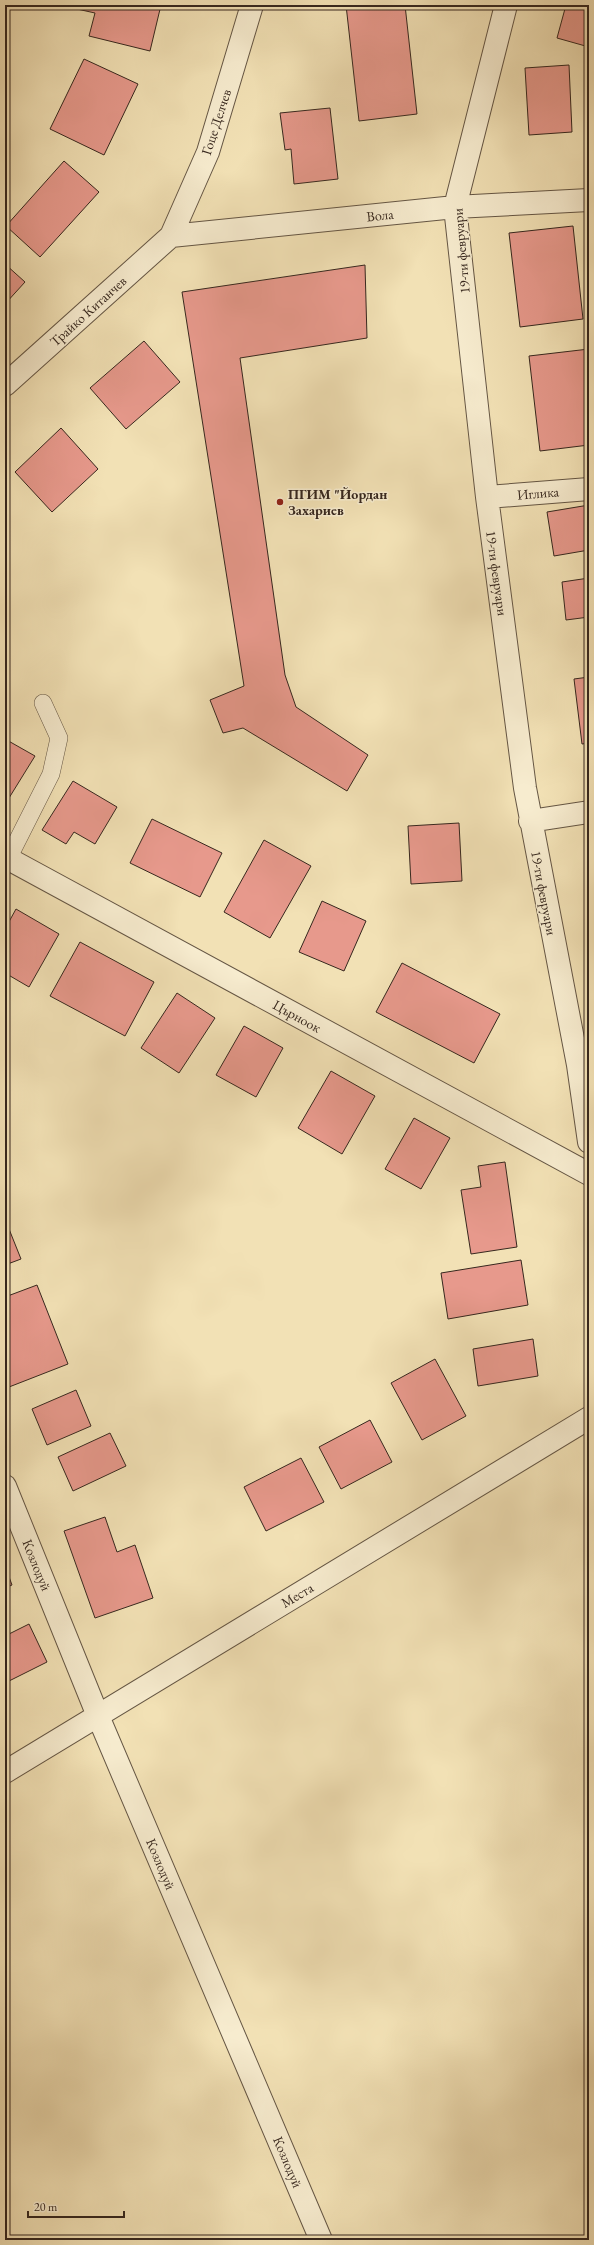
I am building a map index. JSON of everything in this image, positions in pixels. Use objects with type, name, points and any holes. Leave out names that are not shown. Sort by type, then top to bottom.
[{"type":"street","name":"Гоце Делчев","points":[[171,236],[208,152],[252,5]]},
{"type":"street","name":"19-ти февруари","points":[[506,5],[455,207],[487,498],[530,821],[584,1064],[589,1142]]},
{"type":"street","name":"Вола","points":[[171,236],[455,207],[589,200]]},
{"type":"street","name":"Трайко Китанчев","points":[[5,385],[171,236]]},
{"type":"street","name":"Иглика","points":[[487,498],[589,489]]},
{"type":"street","points":[[530,821],[589,812]]},
{"type":"street","name":"Църноок","points":[[6,858],[589,1174]]},
{"type":"street","name":"Места","points":[[5,1772],[589,1418]]},
{"type":"street","name":"Козлодуй","points":[[5,1486],[98,1716],[321,2240]]},
{"type":"lane","points":[[6,858],[51,774],[59,738],[43,703]]},
{"type":"building","points":[[78,5],[161,5],[150,51],[89,36],[95,13],[77,9]]},
{"type":"building","points":[[346,5],[405,5],[417,114],[359,121]]},
{"type":"building","points":[[566,5],[589,5],[589,47],[557,38]]},
{"type":"building","points":[[84,59],[138,84],[104,155],[50,129]]},
{"type":"building","points":[[569,65],[572,132],[529,135],[525,68]]},
{"type":"building","points":[[330,108],[338,179],[294,184],[291,149],[285,150],[280,113]]},
{"type":"building","points":[[64,161],[99,192],[40,257],[6,226]]},
{"type":"building","points":[[573,226],[583,319],[520,327],[509,233]]},
{"type":"building","points":[[5,264],[25,282],[5,304]]},
{"type":"building","points":[[365,265],[367,338],[240,358],[285,675],[296,707],[368,755],[347,791],[243,728],[223,733],[210,700],[244,686],[182,292]]},
{"type":"building","points":[[144,341],[180,382],[126,429],[90,388]]},
{"type":"building","points":[[589,349],[589,445],[540,451],[529,356]]},
{"type":"building","points":[[61,428],[98,469],[52,512],[15,472]]},
{"type":"building","points":[[589,505],[589,550],[554,556],[547,512]]},
{"type":"building","points":[[589,578],[589,617],[566,620],[562,582]]},
{"type":"building","points":[[589,677],[589,743],[582,744],[574,679]]},
{"type":"building","points":[[5,739],[35,756],[9,798],[5,796]]},
{"type":"building","points":[[73,781],[117,807],[95,844],[74,832],[66,844],[42,830]]},
{"type":"building","points":[[152,819],[222,853],[200,897],[130,863]]},
{"type":"building","points":[[459,823],[462,881],[411,884],[408,826]]},
{"type":"building","points":[[264,840],[311,866],[270,938],[224,912]]},
{"type":"building","points":[[322,901],[366,921],[344,971],[299,952]]},
{"type":"building","points":[[16,909],[59,934],[29,987],[5,973],[5,929]]},
{"type":"building","points":[[80,942],[154,982],[125,1036],[50,996]]},
{"type":"building","points":[[402,963],[500,1014],[474,1063],[376,1012]]},
{"type":"building","points":[[177,993],[215,1018],[179,1073],[141,1048]]},
{"type":"building","points":[[244,1026],[283,1048],[256,1097],[216,1075]]},
{"type":"building","points":[[331,1071],[375,1096],[342,1154],[298,1128]]},
{"type":"building","points":[[414,1118],[450,1138],[421,1189],[385,1169]]},
{"type":"building","points":[[505,1162],[517,1247],[471,1254],[461,1190],[481,1187],[478,1166]]},
{"type":"building","points":[[5,1219],[21,1259],[5,1265]]},
{"type":"building","points":[[521,1260],[528,1305],[448,1319],[441,1273]]},
{"type":"building","points":[[37,1285],[68,1364],[9,1387],[5,1376],[5,1297]]},
{"type":"building","points":[[533,1339],[538,1376],[478,1386],[473,1349]]},
{"type":"building","points":[[435,1359],[466,1416],[422,1440],[391,1383]]},
{"type":"building","points":[[76,1390],[91,1426],[47,1445],[32,1409]]},
{"type":"building","points":[[370,1420],[392,1462],[341,1489],[319,1447]]},
{"type":"building","points":[[110,1433],[126,1466],[73,1491],[58,1457]]},
{"type":"building","points":[[301,1458],[324,1502],[266,1531],[244,1487]]},
{"type":"building","points":[[105,1517],[117,1552],[135,1545],[153,1598],[95,1618],[64,1531]]},
{"type":"building","points":[[5,1566],[12,1585],[5,1588]]},
{"type":"building","points":[[29,1624],[47,1662],[5,1683],[5,1636]]},
{"type":"place","name":"ПГИМ \"Йордан Захариев","points":[[280,502]]}]
